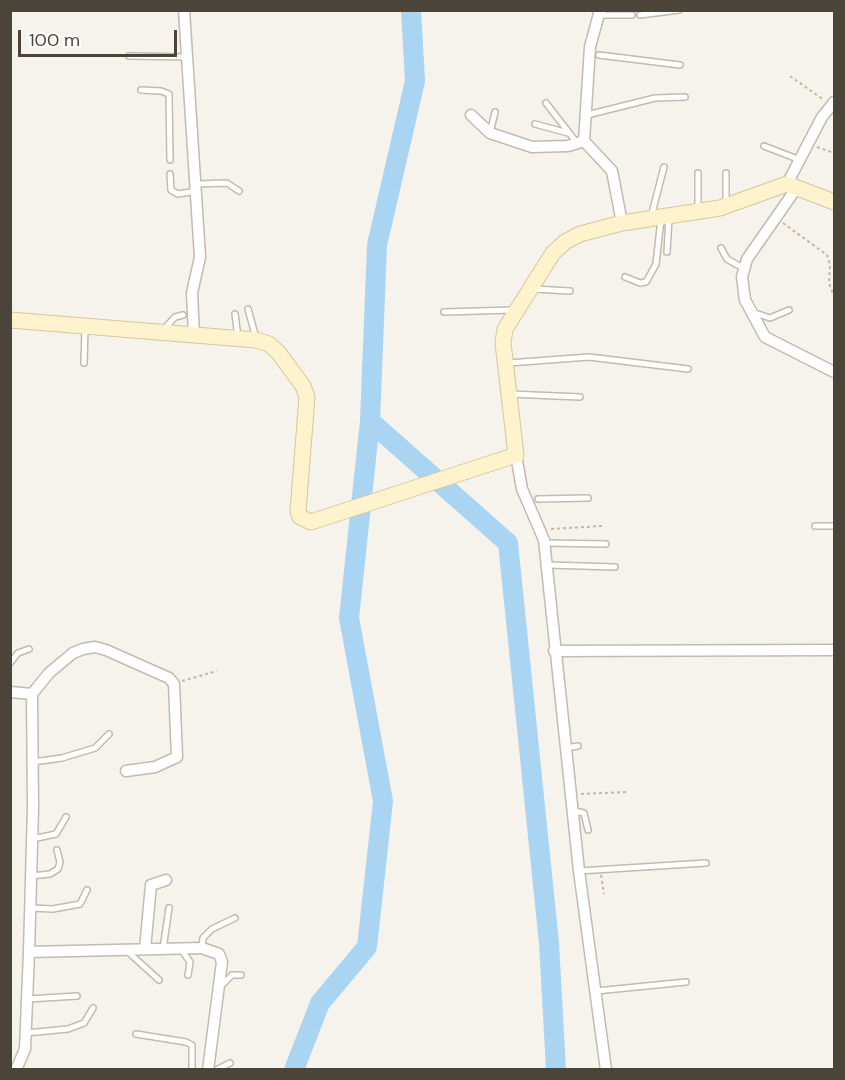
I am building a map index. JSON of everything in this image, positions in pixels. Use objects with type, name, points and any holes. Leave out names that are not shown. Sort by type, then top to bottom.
[{"type":"main road","points":[[10,320],[256,340],[269,345],[278,352],[303,386],[308,409],[298,511],[304,521],[323,519],[516,455],[503,343],[505,329],[515,310],[553,254],[565,242],[580,234],[622,223],[726,206],[793,185],[834,202]]},
{"type":"street","points":[[184,10],[200,257],[192,293],[194,335]]},
{"type":"street","points":[[581,142],[588,115],[599,13]]},
{"type":"street","points":[[833,104],[808,144],[800,160],[793,185],[775,219],[743,268],[748,309],[765,337],[834,372]]},
{"type":"street","points":[[471,115],[490,133],[505,140],[539,148],[581,142]]},
{"type":"street","points":[[581,142],[612,171],[616,181],[622,223]]},
{"type":"street","points":[[516,455],[528,499],[544,543],[579,871],[606,1070]]},
{"type":"street","points":[[16,1070],[22,1059],[26,1033],[31,908],[32,694],[49,673],[73,653],[95,647],[169,678],[174,684],[177,757],[155,767],[126,771]]},
{"type":"street","points":[[554,651],[834,650]]},
{"type":"street","points":[[10,692],[32,694]]},
{"type":"street","points":[[145,949],[151,885],[166,880]]},
{"type":"street","points":[[29,952],[202,948],[219,954],[222,962],[208,1070]]},
{"type":"lane","points":[[640,15],[679,10]]},
{"type":"lane","points":[[599,13],[632,15]]},
{"type":"lane","points":[[594,55],[680,65]]},
{"type":"lane","points":[[129,56],[187,57]]},
{"type":"lane","points":[[141,90],[161,91],[169,94],[170,160]]},
{"type":"lane","points":[[588,115],[656,98],[685,97]]},
{"type":"lane","points":[[546,103],[570,134],[581,142]]},
{"type":"lane","points":[[490,133],[495,112]]},
{"type":"lane","points":[[536,124],[570,134]]},
{"type":"lane","points":[[764,146],[800,160]]},
{"type":"lane","points":[[625,276],[646,282],[656,264],[664,167]]},
{"type":"lane","points":[[698,173],[698,212]]},
{"type":"lane","points":[[726,173],[726,206]]},
{"type":"lane","points":[[170,174],[171,190],[178,194],[196,188],[227,183],[239,191]]},
{"type":"lane","points":[[660,217],[668,252]]},
{"type":"lane","points":[[721,248],[727,260],[743,268]]},
{"type":"lane","points":[[530,289],[570,291]]},
{"type":"lane","points":[[248,309],[256,340]]},
{"type":"lane","points":[[748,309],[770,318],[789,310]]},
{"type":"lane","points":[[444,312],[515,310]]},
{"type":"lane","points":[[235,314],[238,339]]},
{"type":"lane","points":[[161,332],[175,317],[183,315]]},
{"type":"lane","points":[[84,363],[85,326]]},
{"type":"lane","points":[[505,363],[589,357],[688,369]]},
{"type":"lane","points":[[509,394],[580,397]]},
{"type":"lane","points":[[538,499],[588,498]]},
{"type":"lane","points":[[814,526],[834,526]]},
{"type":"lane","points":[[544,543],[606,544]]},
{"type":"lane","points":[[546,565],[615,567]]},
{"type":"lane","points":[[10,663],[18,653],[29,649]]},
{"type":"lane","points":[[33,762],[62,758],[95,748],[109,734]]},
{"type":"lane","points":[[565,748],[578,746]]},
{"type":"lane","points":[[572,811],[584,813],[588,830]]},
{"type":"lane","points":[[32,838],[56,834],[66,817]]},
{"type":"lane","points":[[31,876],[50,874],[58,869],[60,862],[57,850]]},
{"type":"lane","points":[[579,871],[706,863]]},
{"type":"lane","points":[[31,908],[53,909],[81,904],[87,890]]},
{"type":"lane","points":[[163,949],[169,908]]},
{"type":"lane","points":[[202,948],[203,938],[212,929],[235,918]]},
{"type":"lane","points":[[180,948],[190,963],[188,975]]},
{"type":"lane","points":[[126,950],[135,961],[159,980]]},
{"type":"lane","points":[[218,990],[232,975],[242,975]]},
{"type":"lane","points":[[596,991],[686,982]]},
{"type":"lane","points":[[27,999],[77,996]]},
{"type":"lane","points":[[26,1033],[68,1029],[84,1023],[93,1008]]},
{"type":"lane","points":[[136,1035],[186,1042],[192,1045],[192,1070]]},
{"type":"lane","points":[[216,1070],[230,1063]]},
{"type":"path","points":[[790,76],[833,104]]},
{"type":"path","points":[[808,144],[834,153]]},
{"type":"path","points":[[775,219],[821,249],[830,265],[830,288],[834,296]]},
{"type":"path","points":[[829,276],[834,277]]},
{"type":"path","points":[[540,529],[602,526]]},
{"type":"path","points":[[174,684],[218,671]]},
{"type":"path","points":[[581,794],[628,792]]},
{"type":"path","points":[[600,870],[604,894]]},
{"type":"waterway","points":[[411,10],[415,81],[377,245],[370,421],[508,543],[549,943],[556,1070]]},
{"type":"waterway","points":[[294,1070],[320,1003],[367,947],[383,801],[349,618],[370,421]]}]
